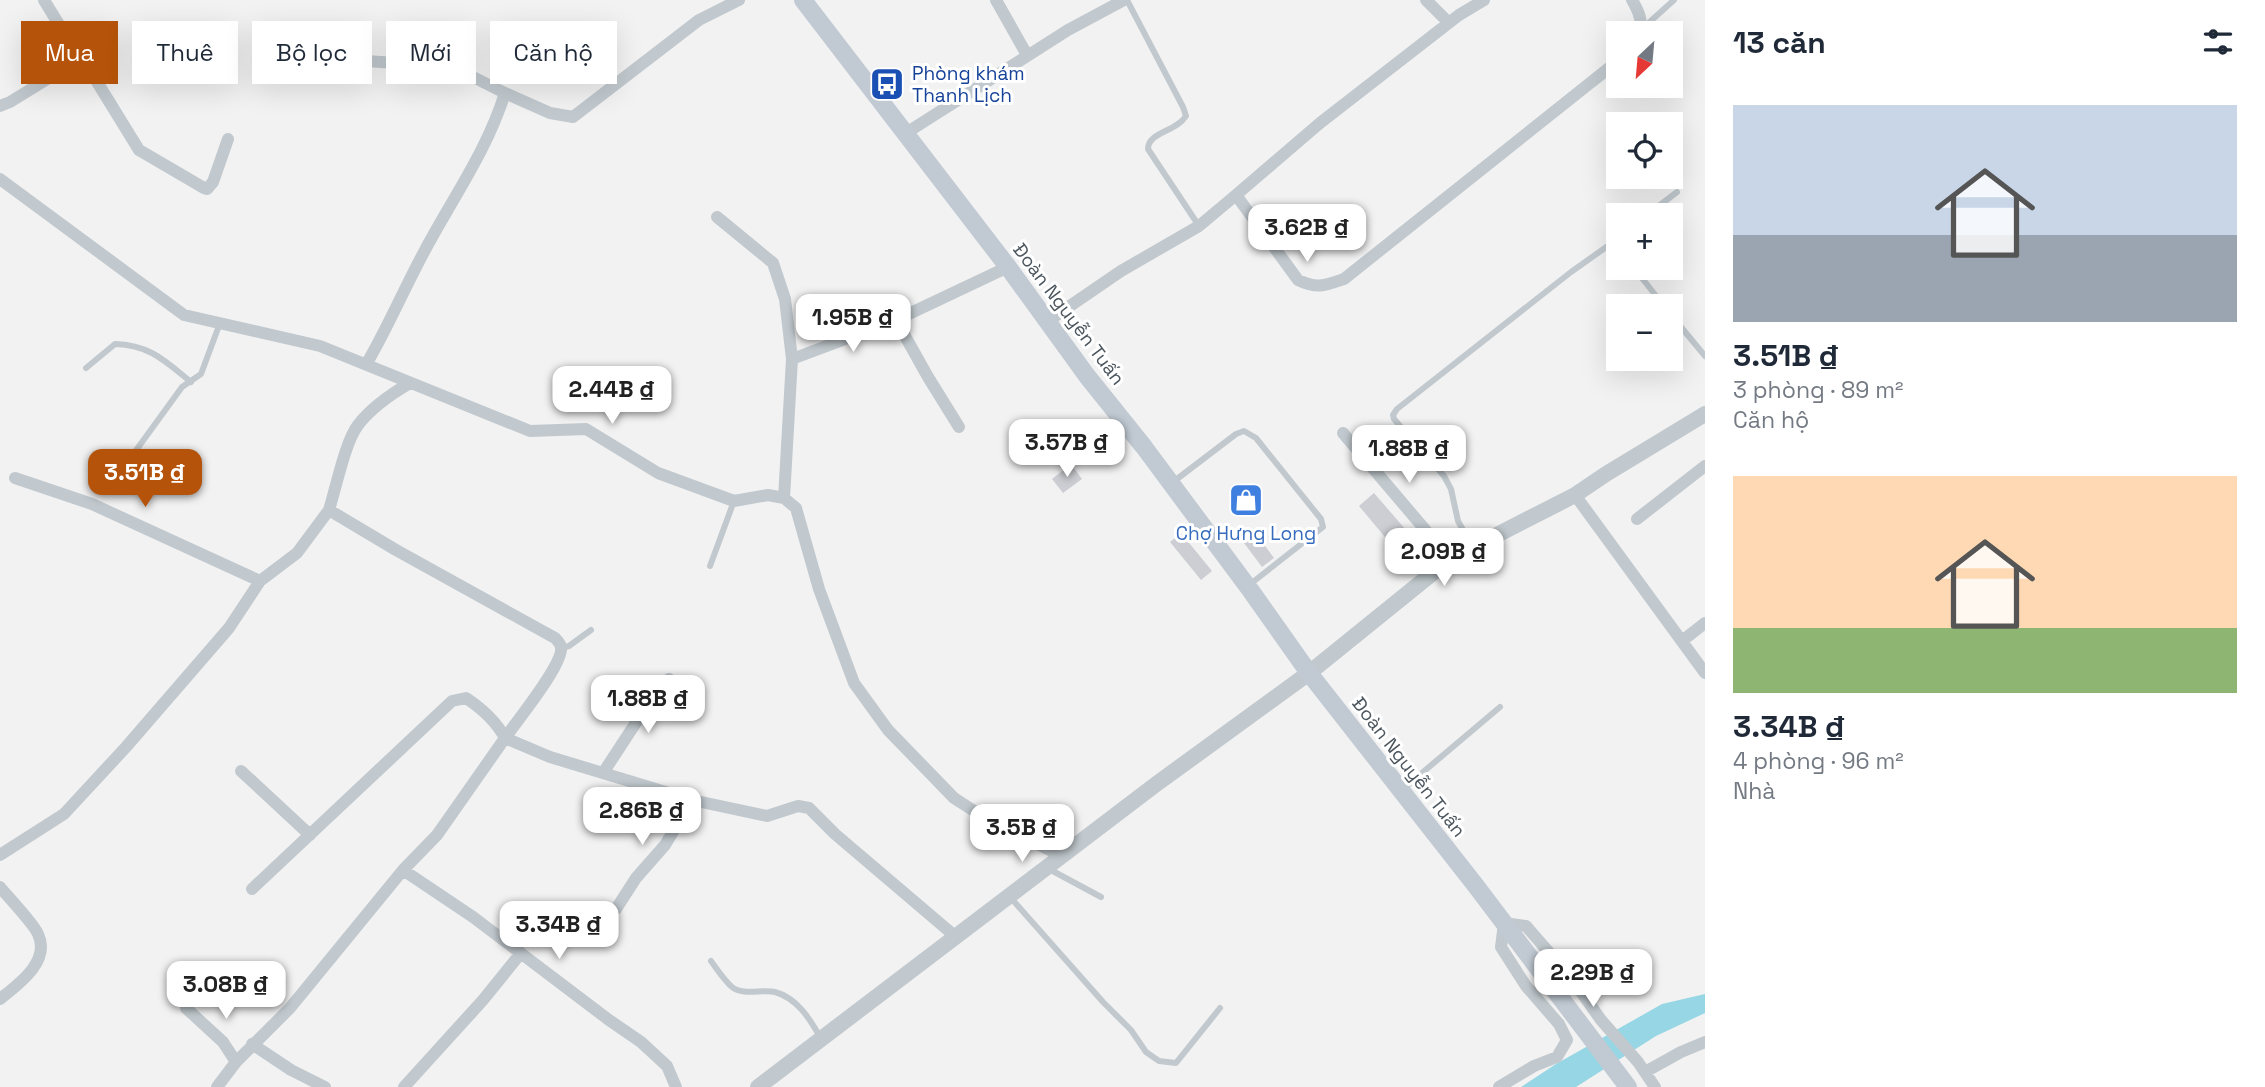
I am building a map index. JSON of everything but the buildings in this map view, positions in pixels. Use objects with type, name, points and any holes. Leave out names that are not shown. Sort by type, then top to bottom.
[{"type":"main road","name":"Đoàn Nguyễn Tuấn","points":[[803,0],[1171,483],[1309,673],[1628,1087]]},
{"type":"street","points":[[44,0],[57,21]]},
{"type":"street","points":[[372,61],[453,67],[550,113],[573,117],[699,20],[739,0]]},
{"type":"street","points":[[996,0],[1027,55]]},
{"type":"street","points":[[905,133],[1068,30],[1126,0]]},
{"type":"street","points":[[1426,0],[1449,23]]},
{"type":"street","points":[[1048,321],[1121,271],[1199,226],[1320,123],[1449,23],[1483,0]]},
{"type":"street","points":[[1632,0],[1640,13],[1640,21]]},
{"type":"street","points":[[1236,195],[1298,280],[1312,287],[1326,286],[1344,279],[1606,70]]},
{"type":"street","points":[[0,106],[39,84]]},
{"type":"street","points":[[98,84],[139,150],[204,188],[207,189],[213,182],[228,139]]},
{"type":"street","points":[[367,363],[425,251],[479,156],[505,93]]},
{"type":"street","points":[[0,179],[184,315],[320,346],[530,431],[586,429],[659,473],[734,501],[768,495],[784,498],[796,508],[818,589],[854,683],[888,730],[954,798],[985,818],[1062,856]]},
{"type":"street","points":[[718,216],[773,263],[785,299],[792,359],[784,498]]},
{"type":"street","points":[[792,359],[896,320],[1008,267]]},
{"type":"street","points":[[896,320],[959,427]]},
{"type":"street","points":[[0,855],[64,814],[229,628],[260,581],[297,553],[329,510],[356,427],[383,402],[410,383]]},
{"type":"street","points":[[767,1084],[821,1039],[1155,785],[1309,673],[1450,559],[1575,495],[1705,414]]},
{"type":"street","points":[[1343,433],[1450,559]]},
{"type":"street","points":[[1637,519],[1705,466]]},
{"type":"street","points":[[15,478],[92,504],[260,581]]},
{"type":"street","points":[[1575,495],[1705,673]]},
{"type":"street","points":[[217,1087],[252,1044],[290,1008],[403,870],[438,835],[554,669],[562,648],[555,638],[329,510]]},
{"type":"street","points":[[1682,641],[1705,623]]},
{"type":"street","points":[[603,773],[668,679]]},
{"type":"street","points":[[252,890],[452,701],[466,698],[499,727],[505,737],[550,757],[692,800],[767,816],[798,806],[809,808],[835,834],[956,937]]},
{"type":"street","points":[[241,771],[310,835]]},
{"type":"street","points":[[615,909],[636,878],[665,845],[692,800]]},
{"type":"street","points":[[403,870],[473,917],[609,1020],[641,1041],[667,1066],[676,1087]]},
{"type":"street","points":[[0,887],[38,933],[42,948],[32,971],[0,999]]},
{"type":"street","points":[[1499,1087],[1534,1066],[1557,1057],[1567,1040],[1559,1024],[1526,986],[1501,947],[1504,923],[1526,926],[1572,979],[1655,1087]]},
{"type":"street","points":[[404,1087],[483,1000],[521,953]]},
{"type":"street","points":[[186,1008],[223,1042],[236,1062]]},
{"type":"street","points":[[1642,1067],[1705,1042]]},
{"type":"street","points":[[252,1044],[291,1070],[325,1087]]},
{"type":"lane","points":[[1126,0],[1184,107],[1186,116],[1176,127],[1153,136],[1148,143],[1148,149],[1199,226]]},
{"type":"lane","points":[[1651,21],[1674,0]]},
{"type":"lane","points":[[1662,203],[1676,191]]},
{"type":"lane","points":[[1473,547],[1458,521],[1451,489],[1444,476],[1393,415],[1397,409],[1520,312],[1606,248]]},
{"type":"lane","points":[[1643,280],[1655,294]]},
{"type":"lane","points":[[129,460],[181,387],[201,374],[220,323]]},
{"type":"lane","points":[[1683,329],[1705,356]]},
{"type":"lane","points":[[86,368],[115,344],[131,344],[159,355],[191,382]]},
{"type":"lane","points":[[1171,483],[1236,434],[1244,431],[1256,438],[1321,519],[1323,527],[1248,586]]},
{"type":"lane","points":[[710,566],[734,501]]},
{"type":"lane","points":[[562,648],[575,642],[591,629]]},
{"type":"lane","points":[[1402,791],[1500,707]]},
{"type":"lane","points":[[1047,868],[1101,897]]},
{"type":"lane","points":[[1010,897],[1131,1030],[1146,1052],[1159,1061],[1176,1063],[1220,1008]]},
{"type":"lane","points":[[711,961],[733,988],[752,992],[774,992],[791,1000],[808,1016],[821,1039]]},
{"type":"water","points":[[1705,994],[1705,1013],[1656,1036],[1576,1087],[1521,1087],[1662,1004]]},
{"type":"place","name":"Phòng khám Thanh Lịch","points":[[887,84]]},
{"type":"place","name":"Chợ Hưng Long","points":[[1246,500]]}]
